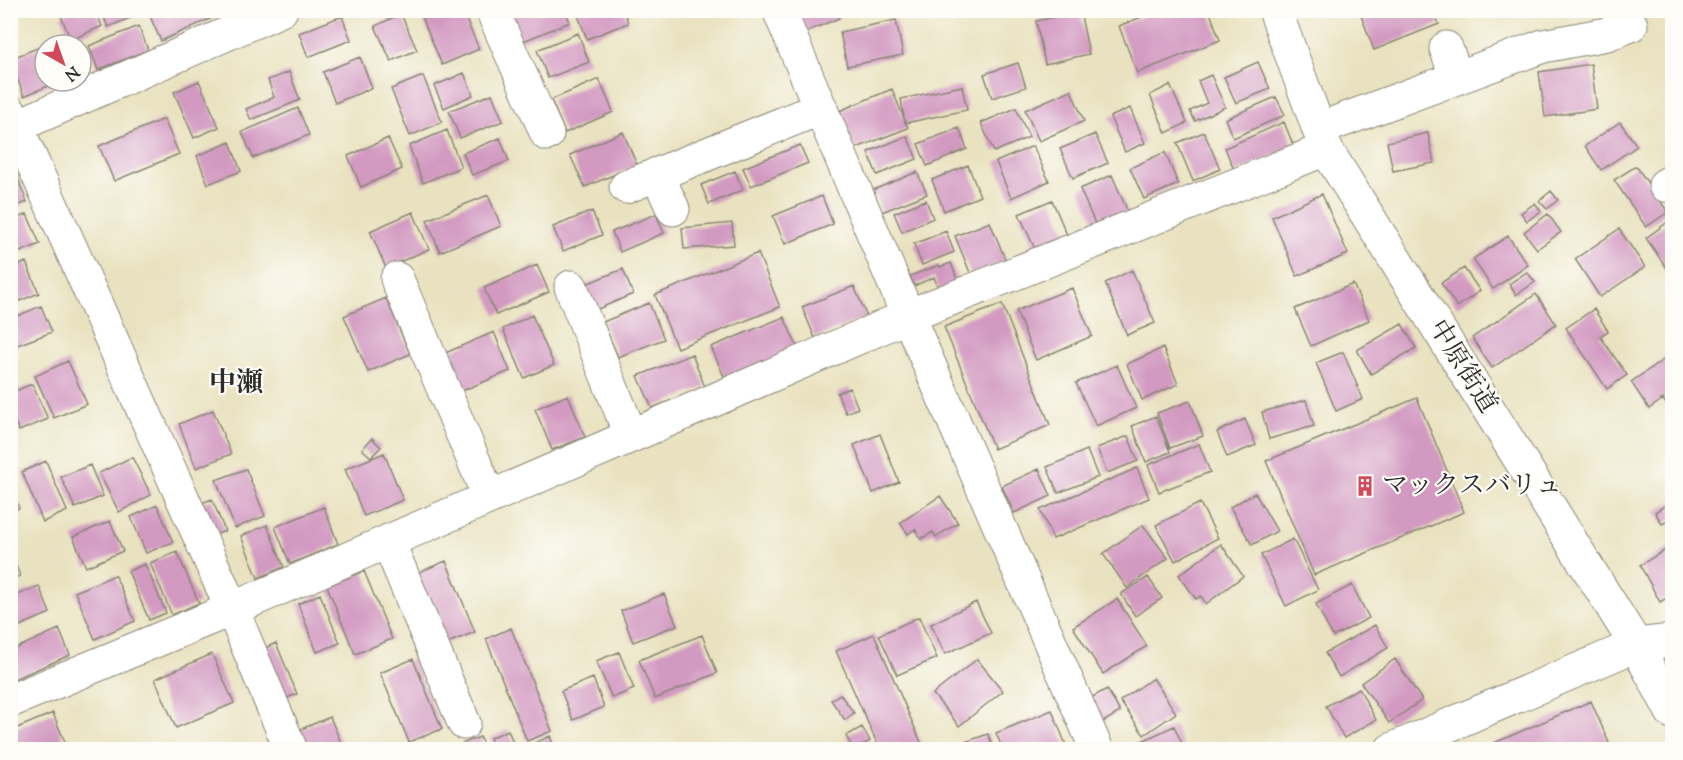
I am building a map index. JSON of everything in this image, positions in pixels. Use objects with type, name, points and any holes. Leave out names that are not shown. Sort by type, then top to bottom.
[{"type":"street","points":[[281,10],[13,123],[232,609],[291,750]]},
{"type":"street","points":[[492,10],[547,134]]},
{"type":"street","points":[[779,10],[908,316],[1097,750]]},
{"type":"street","name":"中原街道","points":[[1275,10],[1323,139],[1636,645],[1672,712]]},
{"type":"street","points":[[10,701],[232,609],[1323,139],[1457,78],[1543,46],[1594,23],[1631,25]]},
{"type":"street","points":[[1446,48],[1457,78]]},
{"type":"street","points":[[626,187],[821,108]]},
{"type":"street","points":[[657,174],[673,209]]},
{"type":"street","points":[[397,279],[489,497]]},
{"type":"street","points":[[571,287],[631,436]]},
{"type":"street","points":[[388,541],[464,723]]},
{"type":"street","points":[[1391,750],[1636,645],[1672,641]]},
{"type":"building","points":[[73,10],[95,10],[102,26],[86,33],[68,33],[61,16]]},
{"type":"building","points":[[101,10],[141,10],[142,13],[108,27]]},
{"type":"building","points":[[152,10],[211,10],[214,17],[161,41],[148,12]]},
{"type":"building","points":[[419,10],[462,10],[479,49],[442,65]]},
{"type":"building","points":[[509,10],[565,10],[570,22],[521,42]]},
{"type":"building","points":[[576,10],[624,10],[628,23],[587,39]]},
{"type":"building","points":[[798,10],[835,10],[839,18],[803,33],[795,12]]},
{"type":"building","points":[[1159,10],[1209,10],[1220,40],[1137,73],[1119,26]]},
{"type":"building","points":[[1359,10],[1433,10],[1439,24],[1374,50]]},
{"type":"building","points":[[1080,11],[1089,54],[1045,64],[1036,21]]},
{"type":"building","points":[[401,14],[417,50],[391,61],[375,26]]},
{"type":"building","points":[[342,16],[351,40],[308,57],[299,33]]},
{"type":"building","points":[[896,20],[903,55],[847,66],[840,32]]},
{"type":"building","points":[[139,26],[148,50],[98,70],[93,57],[93,44]]},
{"type":"building","points":[[578,33],[589,62],[548,78],[537,50]]},
{"type":"building","points":[[33,50],[33,92],[24,96],[10,59]]},
{"type":"building","points":[[360,57],[372,88],[335,103],[323,72]]},
{"type":"building","points":[[1258,62],[1270,89],[1236,103],[1224,77]]},
{"type":"building","points":[[1018,63],[1026,87],[992,98],[984,74]]},
{"type":"building","points":[[1591,64],[1597,109],[1545,117],[1539,72]]},
{"type":"building","points":[[289,72],[300,100],[251,120],[246,109],[274,97],[268,80]]},
{"type":"building","points":[[464,73],[473,95],[444,108],[434,86]]},
{"type":"building","points":[[1211,75],[1225,107],[1195,121],[1190,111],[1207,103],[1198,81]]},
{"type":"building","points":[[423,76],[442,122],[410,136],[391,89]]},
{"type":"building","points":[[599,79],[613,112],[565,133],[551,100]]},
{"type":"building","points":[[199,81],[219,127],[194,138],[174,92]]},
{"type":"building","points":[[1170,85],[1187,123],[1166,133],[1150,95]]},
{"type":"building","points":[[962,86],[967,110],[905,123],[901,99]]},
{"type":"building","points":[[892,89],[908,128],[854,149],[839,111]]},
{"type":"building","points":[[1071,90],[1084,121],[1039,141],[1025,110]]},
{"type":"building","points":[[492,94],[503,121],[460,138],[449,111]]},
{"type":"building","points":[[1276,97],[1285,115],[1233,138],[1225,119]]},
{"type":"building","points":[[298,108],[309,135],[253,158],[242,132]]},
{"type":"building","points":[[1016,108],[1029,137],[994,152],[981,123]]},
{"type":"building","points":[[1130,108],[1145,143],[1125,152],[1110,117]]},
{"type":"building","points":[[164,119],[179,154],[114,181],[99,146]]},
{"type":"building","points":[[1284,122],[1294,147],[1235,172],[1225,148]]},
{"type":"building","points":[[1620,122],[1637,146],[1601,170],[1585,146]]},
{"type":"building","points":[[959,128],[967,149],[927,166],[918,144]]},
{"type":"building","points":[[447,130],[461,167],[423,183],[409,146]]},
{"type":"building","points":[[623,132],[637,165],[585,187],[570,155]]},
{"type":"building","points":[[1204,132],[1220,169],[1193,181],[1177,143]]},
{"type":"building","points":[[1428,133],[1434,163],[1393,171],[1387,142]]},
{"type":"building","points":[[1095,134],[1108,163],[1073,178],[1060,149]]},
{"type":"building","points":[[907,136],[917,159],[877,175],[868,152]]},
{"type":"building","points":[[388,138],[402,169],[361,187],[348,156]]},
{"type":"building","points":[[500,138],[509,161],[472,175],[463,153]]},
{"type":"building","points":[[230,142],[241,171],[208,184],[197,156]]},
{"type":"building","points":[[800,145],[808,163],[751,186],[743,168]]},
{"type":"building","points":[[1033,146],[1049,181],[1011,198],[996,162]]},
{"type":"building","points":[[1165,152],[1178,184],[1144,199],[1130,168]]},
{"type":"building","points":[[968,165],[980,196],[944,211],[932,180]]},
{"type":"building","points":[[1636,166],[1668,212],[1646,227],[1614,180]]},
{"type":"building","points":[[15,171],[27,202],[10,209],[10,173]]},
{"type":"building","points":[[735,171],[743,190],[709,204],[701,185]]},
{"type":"building","points":[[917,172],[927,194],[882,212],[873,190]]},
{"type":"building","points":[[1112,175],[1128,212],[1096,226],[1080,189]]},
{"type":"building","points":[[1551,191],[1558,200],[1547,209],[1539,201]]},
{"type":"building","points":[[1322,194],[1348,254],[1297,276],[1272,217]]},
{"type":"building","points":[[488,195],[501,226],[440,252],[427,220]]},
{"type":"building","points":[[822,196],[833,224],[785,244],[773,216]]},
{"type":"building","points":[[926,200],[933,218],[902,232],[894,213]]},
{"type":"building","points":[[1052,200],[1067,235],[1035,249],[1019,214]]},
{"type":"building","points":[[1535,203],[1541,211],[1527,221],[1521,213]]},
{"type":"building","points":[[592,211],[602,235],[563,251],[553,227]]},
{"type":"building","points":[[413,212],[429,249],[386,268],[370,231]]},
{"type":"building","points":[[27,214],[40,244],[10,256],[10,221]]},
{"type":"building","points":[[656,214],[664,233],[620,252],[612,232]]},
{"type":"building","points":[[1548,214],[1561,232],[1537,249],[1524,232]]},
{"type":"building","points":[[1672,219],[1672,267],[1668,270],[1646,238]]},
{"type":"building","points":[[990,222],[1006,261],[971,275],[955,236]]},
{"type":"building","points":[[732,223],[734,245],[684,249],[682,228]]},
{"type":"building","points":[[1619,229],[1645,267],[1600,297],[1575,259]]},
{"type":"building","points":[[946,231],[954,252],[922,265],[914,244]]},
{"type":"building","points":[[1508,236],[1528,265],[1493,289],[1473,259]]},
{"type":"building","points":[[758,253],[780,307],[677,348],[655,295]]},
{"type":"building","points":[[26,262],[39,293],[10,305],[10,269]]},
{"type":"building","points":[[951,263],[959,284],[939,291],[934,277],[914,286],[910,276]]},
{"type":"building","points":[[537,265],[549,292],[496,315],[484,288]]},
{"type":"building","points":[[1464,268],[1480,291],[1457,307],[1441,283]]},
{"type":"building","points":[[623,269],[633,294],[591,312],[581,286]]},
{"type":"building","points":[[1132,270],[1155,323],[1127,335],[1105,283]]},
{"type":"building","points":[[1527,272],[1535,282],[1516,295],[1509,284]]},
{"type":"building","points":[[1353,284],[1369,320],[1311,346],[1295,309]]},
{"type":"building","points":[[854,286],[867,317],[815,338],[802,307]]},
{"type":"building","points":[[1072,288],[1092,336],[1036,360],[1016,311]]},
{"type":"building","points":[[1536,294],[1556,324],[1492,368],[1472,338]]},
{"type":"building","points":[[386,298],[410,354],[368,372],[344,316]]},
{"type":"building","points":[[649,303],[664,339],[618,357],[603,322]]},
{"type":"building","points":[[1002,304],[1050,425],[994,449],[944,327]]},
{"type":"building","points":[[41,306],[52,332],[12,347],[10,319]]},
{"type":"building","points":[[1594,309],[1608,331],[1600,336],[1627,375],[1607,389],[1566,328]]},
{"type":"building","points":[[532,315],[554,365],[524,378],[503,329]]},
{"type":"building","points":[[784,317],[799,351],[726,381],[711,347]]},
{"type":"building","points":[[1402,324],[1416,348],[1371,374],[1357,350]]},
{"type":"building","points":[[494,332],[510,371],[459,392],[443,354]]},
{"type":"building","points":[[1163,348],[1178,384],[1142,400],[1127,364]]},
{"type":"building","points":[[1343,352],[1363,399],[1336,411],[1316,363]]},
{"type":"building","points":[[692,354],[705,387],[652,408],[638,376]]},
{"type":"building","points":[[1672,354],[1672,413],[1663,399],[1649,409],[1631,382]]},
{"type":"building","points":[[68,361],[87,404],[54,418],[35,376]]},
{"type":"building","points":[[1117,365],[1136,408],[1096,426],[1076,383]]},
{"type":"building","points":[[32,384],[48,419],[19,431],[10,411],[10,393]]},
{"type":"building","points":[[850,388],[858,408],[846,413],[837,393]]},
{"type":"building","points":[[568,395],[585,437],[552,450],[535,409]]},
{"type":"building","name":"マックスバリュ","points":[[1417,398],[1464,512],[1314,575],[1266,461]]},
{"type":"building","points":[[1306,400],[1314,426],[1269,439],[1262,412]]},
{"type":"building","points":[[1190,401],[1203,436],[1170,448],[1157,413]]},
{"type":"building","points":[[213,410],[231,454],[196,468],[179,424]]},
{"type":"building","points":[[1156,416],[1170,452],[1146,462],[1132,426]]},
{"type":"building","points":[[1245,419],[1256,445],[1227,457],[1217,432]]},
{"type":"building","points":[[880,434],[899,482],[873,493],[854,445]]},
{"type":"building","points":[[1128,436],[1138,461],[1107,473],[1097,448]]},
{"type":"building","points":[[372,438],[381,447],[371,457],[362,449]]},
{"type":"building","points":[[1199,444],[1210,472],[1159,492],[1148,465]]},
{"type":"building","points":[[1087,450],[1098,477],[1058,493],[1047,467]]},
{"type":"building","points":[[384,453],[403,500],[364,516],[345,469]]},
{"type":"building","points":[[132,457],[151,495],[119,512],[99,473]]},
{"type":"building","points":[[46,461],[67,511],[43,522],[22,472]]},
{"type":"building","points":[[90,465],[103,496],[75,508],[61,477]]},
{"type":"building","points":[[1137,468],[1149,498],[1053,539],[1040,510]]},
{"type":"building","points":[[246,469],[265,516],[235,528],[216,480]]},
{"type":"building","points":[[1039,469],[1051,496],[1014,513],[1002,486]]},
{"type":"building","points":[[11,487],[19,508],[11,512]]},
{"type":"building","points":[[1255,493],[1277,531],[1252,545],[1230,507]]},
{"type":"building","points":[[940,496],[958,523],[936,537],[933,532],[921,539],[915,529],[908,534],[900,523]]},
{"type":"building","points":[[212,499],[225,531],[207,538],[194,506]]},
{"type":"building","points":[[1672,501],[1672,519],[1662,524],[1655,512]]},
{"type":"building","points":[[1200,503],[1218,538],[1175,561],[1156,525]]},
{"type":"building","points":[[157,505],[173,542],[146,553],[131,517]]},
{"type":"building","points":[[324,507],[338,544],[290,564],[275,527]]},
{"type":"building","points":[[110,521],[123,551],[86,567],[73,537]]},
{"type":"building","points":[[267,525],[284,567],[258,578],[241,536]]},
{"type":"building","points":[[1143,525],[1168,558],[1127,588],[1103,554]]},
{"type":"building","points":[[1293,539],[1318,590],[1286,606],[1261,555]]},
{"type":"building","points":[[1221,544],[1243,576],[1206,604],[1201,596],[1196,599],[1179,575]]},
{"type":"building","points":[[1672,546],[1672,595],[1660,602],[1640,565]]},
{"type":"building","points":[[10,550],[20,576],[10,579]]},
{"type":"building","points":[[177,552],[199,603],[172,615],[150,563]]},
{"type":"building","points":[[446,561],[475,632],[440,646],[412,575]]},
{"type":"building","points":[[145,564],[166,613],[149,620],[128,571]]},
{"type":"building","points":[[364,571],[392,639],[355,654],[327,586]]},
{"type":"building","points":[[115,575],[135,621],[95,639],[75,592]]},
{"type":"building","points":[[1148,577],[1162,598],[1135,616],[1121,594]]},
{"type":"building","points":[[1352,585],[1369,618],[1333,637],[1316,604]]},
{"type":"building","points":[[39,586],[50,613],[10,630],[10,598]]},
{"type":"building","points":[[320,594],[340,643],[317,652],[298,604]]},
{"type":"building","points":[[664,594],[677,625],[633,642],[621,611]]},
{"type":"building","points":[[1117,599],[1147,646],[1103,674],[1073,627]]},
{"type":"building","points":[[976,602],[991,633],[945,654],[931,624]]},
{"type":"building","points":[[919,617],[937,658],[897,675],[879,635]]},
{"type":"building","points":[[1375,625],[1388,648],[1339,677],[1325,653]]},
{"type":"building","points":[[511,628],[552,731],[527,741],[486,639]]},
{"type":"building","points":[[59,629],[70,655],[12,680],[10,651]]},
{"type":"building","points":[[874,634],[923,747],[917,750],[880,750],[836,651]]},
{"type":"building","points":[[702,635],[717,673],[655,699],[639,660]]},
{"type":"building","points":[[276,643],[297,694],[277,702],[256,652]]},
{"type":"building","points":[[619,652],[634,689],[612,698],[596,661]]},
{"type":"building","points":[[212,654],[234,703],[176,728],[155,679]]},
{"type":"building","points":[[413,659],[442,729],[409,742],[380,673]]},
{"type":"building","points":[[977,659],[1003,691],[959,726],[933,694]]},
{"type":"building","points":[[1395,659],[1422,700],[1389,723],[1361,683]]},
{"type":"building","points":[[593,678],[604,707],[573,720],[561,691]]},
{"type":"building","points":[[1153,678],[1176,713],[1144,735],[1120,701]]},
{"type":"building","points":[[1359,688],[1376,720],[1344,738],[1326,706]]},
{"type":"building","points":[[1107,689],[1120,712],[1098,725],[1085,701]]},
{"type":"building","points":[[840,694],[854,713],[845,720],[831,700]]},
{"type":"building","points":[[1591,701],[1612,750],[1478,750]]},
{"type":"building","points":[[1052,710],[1066,745],[1055,750],[1003,750],[996,733]]},
{"type":"building","points":[[53,713],[68,750],[18,750],[10,731]]},
{"type":"building","points":[[330,717],[344,750],[295,750],[289,734]]},
{"type":"building","points":[[1174,726],[1185,750],[1123,750]]},
{"type":"building","points":[[862,727],[870,741],[854,750],[846,736]]},
{"type":"building","points":[[508,730],[516,750],[494,750],[490,738]]},
{"type":"building","points":[[988,734],[994,750],[945,750],[945,749]]},
{"type":"building","points":[[550,736],[554,747],[549,750],[530,750],[528,746]]},
{"type":"building","points":[[480,737],[485,750],[461,750],[459,745]]},
{"type":"place","name":"マックスバリュ","points":[[1365,486]]},
{"type":"district","name":"中瀬","points":[[236,384]]}]
